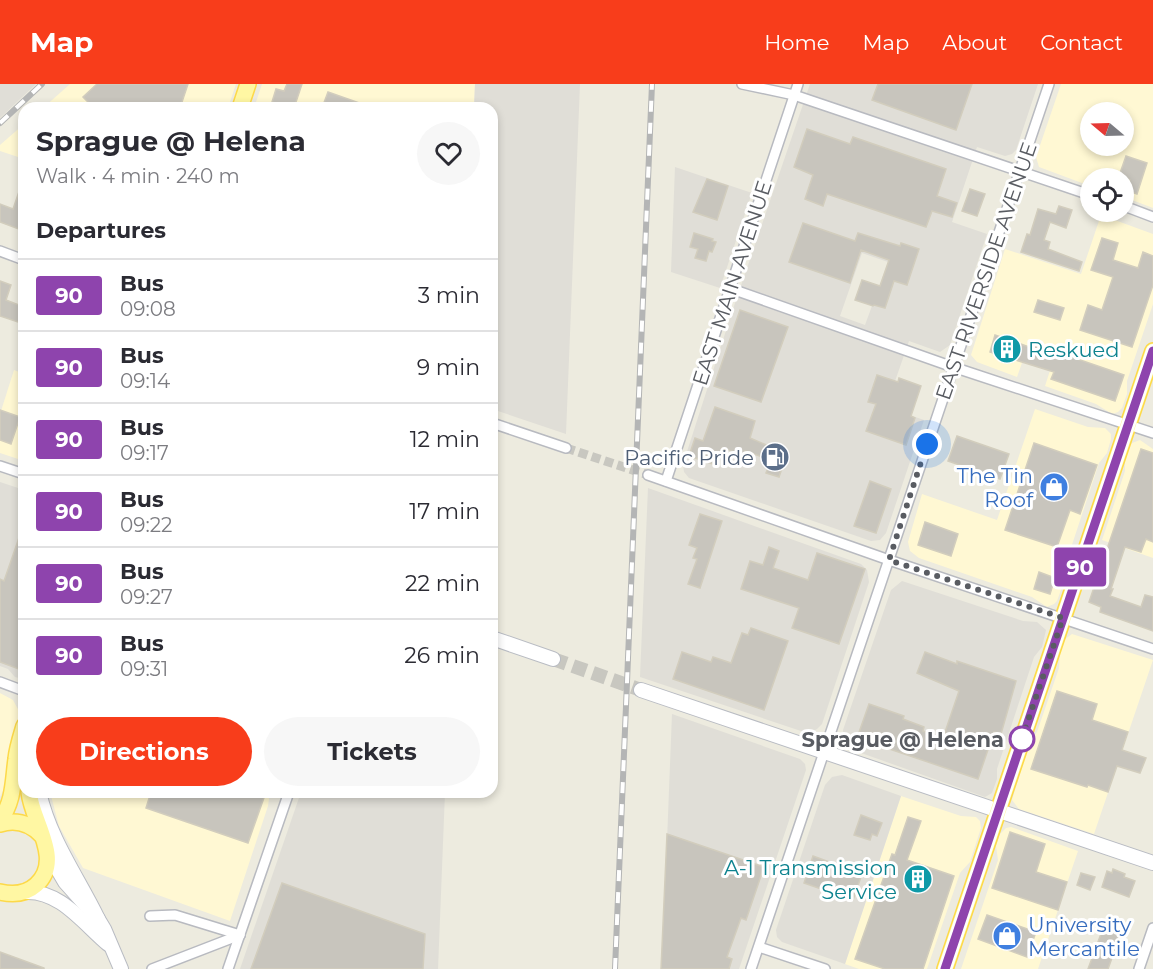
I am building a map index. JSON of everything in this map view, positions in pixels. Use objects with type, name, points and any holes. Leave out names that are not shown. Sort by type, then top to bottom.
[{"type":"main road","points":[[242,102],[248,84]]},
{"type":"main road","points":[[945,969],[1153,351]]},
{"type":"main road","points":[[18,748],[11,796],[0,822],[12,821],[25,824],[42,837]]},
{"type":"main road","points":[[2,894],[25,892],[38,883],[47,869],[48,853],[30,798]]},
{"type":"street","points":[[742,84],[794,95],[1080,192]]},
{"type":"street","name":"EAST MAIN AVENUE","points":[[666,481],[798,84]]},
{"type":"street","name":"EAST RIVERSIDE AVENUE","points":[[751,969],[1049,84]]},
{"type":"street","points":[[1134,210],[1153,217]]},
{"type":"street","points":[[0,251],[18,258]]},
{"type":"street","points":[[729,288],[953,367],[1153,433]]},
{"type":"street","points":[[498,425],[566,448]]},
{"type":"street","points":[[0,466],[18,472]]},
{"type":"street","points":[[648,475],[889,560],[1153,649]]},
{"type":"street","points":[[498,640],[553,659]]},
{"type":"street","points":[[0,682],[18,689]]},
{"type":"street","points":[[642,690],[1153,864]]},
{"type":"street","points":[[41,798],[60,851],[83,888],[121,969]]},
{"type":"street","points":[[228,969],[287,798]]},
{"type":"street","points":[[48,853],[67,885],[98,919]]},
{"type":"street","points":[[25,892],[40,892],[53,898],[110,945]]},
{"type":"street","points":[[150,916],[175,915],[240,934]]},
{"type":"street","points":[[1139,969],[1153,928]]},
{"type":"street","points":[[152,969],[240,934]]},
{"type":"street","points":[[759,947],[825,969]]},
{"type":"shaded area","points":[[0,84],[36,84],[0,118]]},
{"type":"shaded area","points":[[70,84],[236,84],[230,102],[50,102]]},
{"type":"shaded area","points":[[262,84],[475,84],[474,102],[256,102]]},
{"type":"shaded area","points":[[475,84],[580,84],[566,434],[498,411],[498,102],[474,102]]},
{"type":"shaded area","points":[[810,84],[1038,84],[1016,150],[1005,156],[977,147],[952,222],[987,234],[950,345],[940,352],[909,341],[886,407],[924,420],[886,533],[880,540],[871,541],[689,478],[684,472],[683,464]],"holes":[[[862,253],[888,262],[865,325],[840,316]]]},
{"type":"shaded area","points":[[1061,84],[1153,84],[1153,208],[1134,201],[1134,168],[1080,168],[1080,182],[1039,167],[1036,157]]},
{"type":"shaded area","points":[[18,129],[18,157],[0,151],[0,145]]},
{"type":"shaded area","points":[[675,167],[752,193],[720,288],[671,272]]},
{"type":"shaded area","points":[[1099,222],[1120,222],[1153,234],[1153,304],[1127,381],[1127,394],[1122,408],[1112,414],[1096,404],[1045,386],[1056,352],[1029,343],[1017,377],[977,362],[971,355],[1005,249],[1081,274]]},
{"type":"shaded area","points":[[14,370],[18,372],[18,459],[0,453],[0,414]]},
{"type":"shaded area","points":[[1035,409],[1088,427],[1105,428],[1111,434],[1107,453],[1099,463],[1062,575],[1062,587],[1057,601],[1047,607],[1032,597],[919,558],[910,551],[908,542],[922,494],[997,520]]},
{"type":"shaded area","points":[[1140,440],[1153,449],[1153,558],[1102,540],[1125,471],[1125,459],[1129,447]]},
{"type":"shaded area","points":[[0,482],[18,488],[18,678],[8,669],[0,666]]},
{"type":"shaded area","points":[[648,488],[861,564],[867,570],[869,582],[822,724],[817,729],[810,733],[804,732],[640,677]]},
{"type":"shaded area","points":[[902,581],[1023,621],[1037,622],[1046,630],[1042,647],[1034,657],[997,769],[997,779],[992,793],[985,797],[850,749],[844,742],[843,730],[891,590]]},
{"type":"shaded area","points":[[1072,634],[1153,660],[1094,834],[1019,809],[1012,800],[1030,740],[1037,732],[1059,668],[1060,652],[1064,640]]},
{"type":"shaded area","points":[[0,693],[13,700],[18,709],[18,720],[12,741],[5,786],[0,797]]},
{"type":"shaded area","points":[[672,714],[800,759],[805,764],[806,770],[739,969],[662,969]]},
{"type":"shaded area","points":[[842,775],[901,796],[845,964],[782,942],[777,937],[776,930],[825,785],[832,777]]},
{"type":"shaded area","points":[[901,796],[961,816],[976,817],[980,821],[981,828],[970,862],[960,873],[927,969],[859,969],[845,964]]},
{"type":"shaded area","points":[[52,798],[269,799],[230,921],[83,868],[59,826]]},
{"type":"shaded area","points":[[299,798],[445,798],[438,969],[240,969]]},
{"type":"shaded area","points":[[1011,827],[1078,851],[1038,969],[961,969],[998,860],[996,846],[1000,834],[1006,828]]},
{"type":"building","points":[[97,84],[188,84],[182,102],[88,102],[83,97]]},
{"type":"building","points":[[287,84],[302,84],[296,102],[272,102],[276,89],[284,91]]},
{"type":"building","points":[[878,84],[972,84],[956,130],[872,100]]},
{"type":"building","points":[[328,92],[357,102],[324,102]]},
{"type":"building","points":[[807,129],[850,144],[853,137],[946,169],[937,196],[957,203],[952,217],[932,211],[926,227],[827,194],[823,206],[805,199],[813,175],[794,167]]},
{"type":"building","points":[[1126,156],[1147,163],[1137,194],[1134,193],[1134,168],[1122,168]]},
{"type":"building","points":[[707,179],[728,186],[717,220],[693,212]]},
{"type":"building","points":[[970,189],[985,194],[977,216],[962,211]]},
{"type":"building","points":[[18,194],[18,229],[0,222],[0,204],[13,209]]},
{"type":"building","points":[[1059,206],[1072,210],[1066,228],[1050,222],[1044,240],[1050,242],[1048,249],[1082,262],[1079,271],[1021,252],[1027,234],[1030,235],[1038,209],[1056,214]]},
{"type":"building","points":[[803,223],[855,241],[858,233],[900,246],[901,243],[919,249],[907,285],[894,281],[885,308],[873,306],[855,300],[862,280],[880,286],[889,260],[861,250],[850,283],[789,262]]},
{"type":"building","points":[[694,233],[716,242],[712,252],[709,251],[706,261],[695,258],[698,249],[690,247]]},
{"type":"building","points":[[1102,238],[1118,243],[1113,260],[1138,268],[1143,252],[1153,256],[1153,285],[1132,347],[1080,330],[1088,305],[1102,310],[1113,277],[1091,270]]},
{"type":"building","points":[[0,281],[11,285],[6,300],[18,305],[18,322],[0,316]]},
{"type":"building","points":[[1038,300],[1064,308],[1060,320],[1034,312]]},
{"type":"building","points":[[740,310],[788,327],[761,402],[714,386]]},
{"type":"building","points":[[995,335],[1032,348],[1033,345],[1060,355],[1060,353],[1124,375],[1115,401],[1051,379],[1054,372],[990,352]]},
{"type":"building","points":[[877,375],[898,382],[899,378],[921,386],[911,416],[915,418],[906,445],[866,431],[876,404],[868,402]]},
{"type":"building","points":[[715,407],[755,421],[750,438],[787,454],[779,477],[766,473],[771,460],[745,451],[744,455],[722,448],[720,456],[717,455],[713,464],[689,456],[695,438],[703,441]]},
{"type":"building","points":[[0,410],[18,416],[18,423],[11,444],[0,440]]},
{"type":"building","points":[[957,436],[1009,454],[1000,479],[948,461]]},
{"type":"building","name":"The Tin Roof","points":[[1034,443],[1097,465],[1080,514],[1070,510],[1057,547],[1005,530]]},
{"type":"building","points":[[1141,449],[1153,453],[1153,542],[1146,539],[1141,552],[1125,547],[1110,596],[1141,607],[1145,595],[1153,597],[1153,631],[1100,612],[1101,607],[1089,602]]},
{"type":"building","points":[[870,481],[891,489],[876,533],[854,526]]},
{"type":"building","points":[[700,514],[722,521],[700,588],[688,584],[697,559],[693,558],[697,548],[689,545]]},
{"type":"building","points":[[925,522],[958,534],[951,556],[918,545]]},
{"type":"building","points":[[18,541],[18,669],[0,662],[0,579],[4,581]]},
{"type":"building","points":[[769,547],[779,551],[773,568],[808,580],[817,553],[865,569],[839,644],[792,628],[799,608],[741,589],[750,561],[763,565]]},
{"type":"building","points":[[1039,572],[1055,578],[1050,594],[1034,589]]},
{"type":"building","points":[[751,628],[788,641],[764,710],[673,679],[682,652],[711,662],[713,657],[731,663],[742,633],[748,635]]},
{"type":"building","points":[[925,652],[1016,681],[1001,734],[994,732],[978,779],[857,738],[869,704],[904,716],[903,719],[924,727],[923,731],[943,738],[959,691],[917,673]]},
{"type":"building","points":[[1057,691],[1097,704],[1092,720],[1128,732],[1122,750],[1146,758],[1140,773],[1117,766],[1108,792],[1031,769]]},
{"type":"building","points":[[149,798],[264,798],[248,843],[146,808]]},
{"type":"building","points":[[861,815],[882,823],[877,836],[872,834],[870,840],[854,835]]},
{"type":"building","points":[[908,817],[921,821],[907,860],[954,876],[923,969],[885,969],[855,959],[892,854],[895,855]]},
{"type":"building","points":[[1010,832],[1045,844],[1036,872],[1067,882],[1058,910],[992,888]]},
{"type":"building","points":[[667,834],[764,867],[746,920],[741,918],[727,957],[732,959],[729,969],[661,969]]},
{"type":"building","points":[[813,856],[862,874],[853,900],[804,883]]},
{"type":"building","points":[[1113,869],[1135,881],[1129,897],[1102,887],[1107,871],[1112,873]]},
{"type":"building","points":[[1081,873],[1095,877],[1090,890],[1077,885]]},
{"type":"building","points":[[282,883],[425,934],[423,969],[251,969]]},
{"type":"building","name":"University Mercantile","points":[[987,915],[1036,932],[1027,957],[978,939]]},
{"type":"building","points":[[1108,928],[1121,933],[1108,969],[1088,969],[1102,931],[1106,933]]},
{"type":"building","points":[[0,952],[44,968],[44,969],[0,969]]},
{"type":"tunnel","points":[[566,448],[648,475]]},
{"type":"tunnel","points":[[553,659],[641,690]]},
{"type":"railway","points":[[23,102],[42,84]]},
{"type":"railway","points":[[615,969],[652,84]]},
{"type":"railway","points":[[0,123],[18,106]]},
{"type":"bus line","name":"90","points":[[945,969],[1153,351]]},
{"type":"place","name":"Reskued","points":[[1007,349]]},
{"type":"place","name":"Pacific Pride","points":[[775,457]]},
{"type":"place","name":"The Tin Roof","points":[[1054,487]]},
{"type":"place","name":"Sprague @ Helena","points":[[1022,739]]},
{"type":"place","name":"A-1 Transmission Service","points":[[918,879]]},
{"type":"place","name":"University Mercantile","points":[[1007,936]]},
{"type":"route","points":[[927,444],[889,560],[1063,618],[1021,741],[1022,739]]}]
